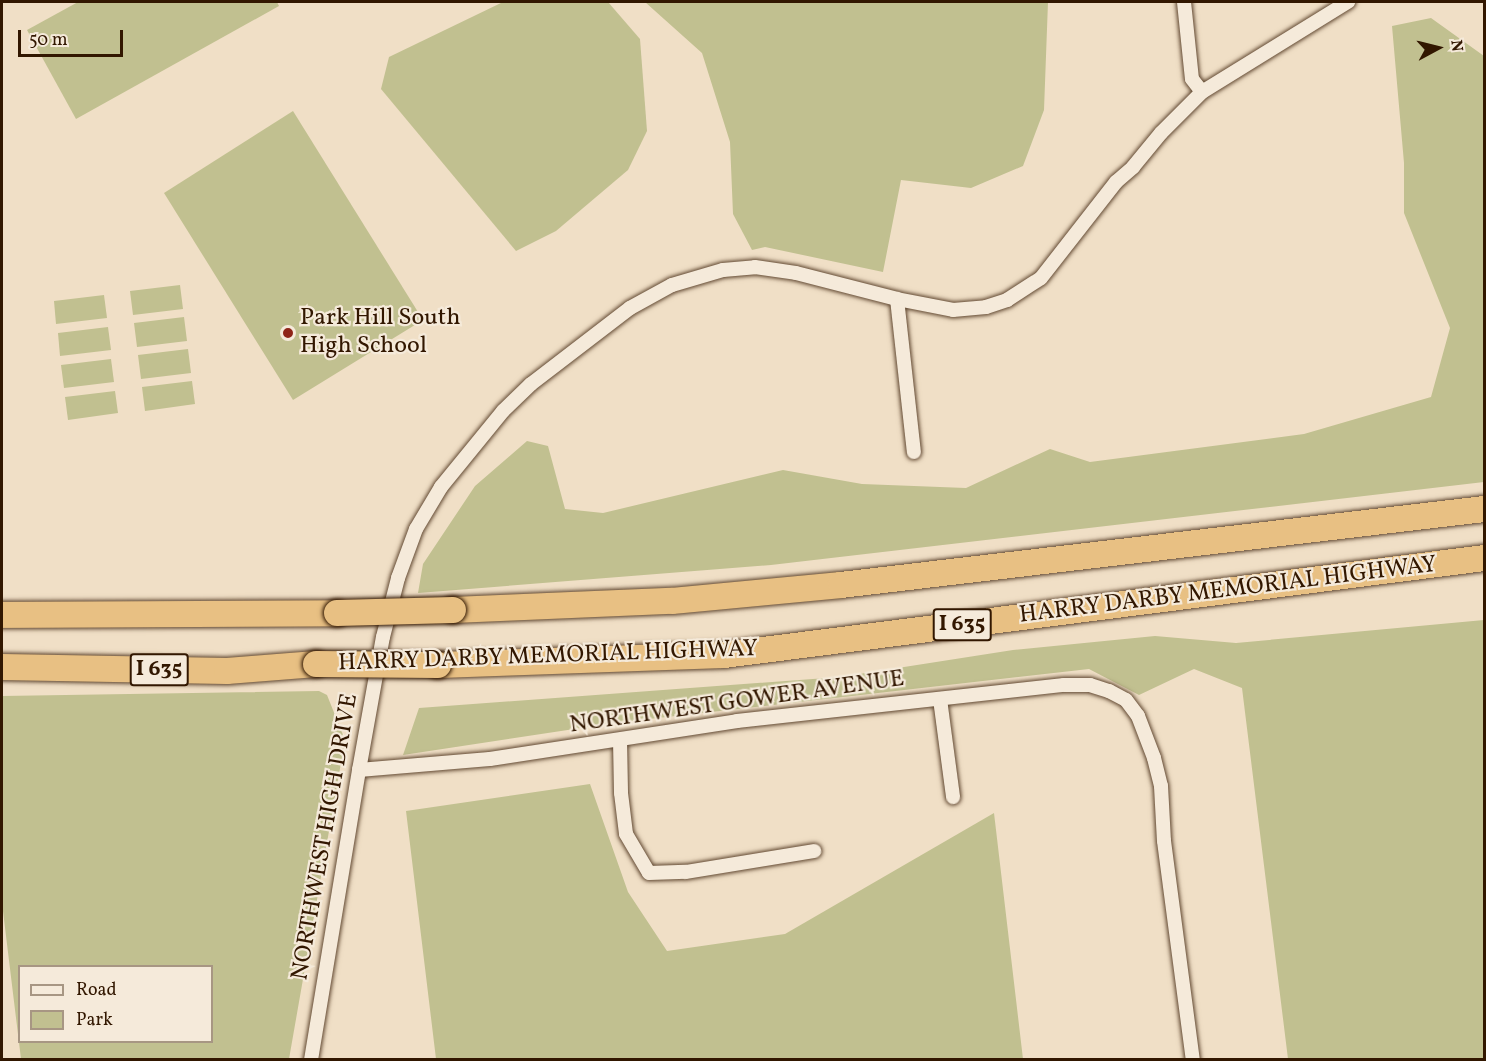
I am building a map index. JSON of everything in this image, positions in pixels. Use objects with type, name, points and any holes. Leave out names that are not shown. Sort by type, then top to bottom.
[{"type":"highway","name":"HARRY DARBY MEMORIAL HIGHWAY","points":[[2,615],[337,613],[672,601],[841,585],[1485,509]]},
{"type":"highway","name":"HARRY DARBY MEMORIAL HIGHWAY","points":[[4,668],[227,671],[316,664],[438,665],[724,655],[1485,558]]},
{"type":"street","points":[[1184,2],[1192,79],[1202,92]]},
{"type":"street","name":"NORTHWEST HIGH DRIVE","points":[[311,1059],[359,770],[386,627],[398,578],[416,529],[441,488],[474,445],[531,384],[630,308],[651,295],[672,285],[723,270],[755,267],[796,273],[897,299],[953,310],[975,309],[1007,300],[1026,290],[1041,278],[1116,182],[1133,167],[1161,133],[1202,92],[1348,2]]},
{"type":"street","points":[[897,299],[914,452]]},
{"type":"street","name":"NORTHWEST GOWER AVENUE","points":[[359,770],[490,759],[737,722],[940,699],[1078,684],[1099,687],[1126,700],[1138,716],[1154,758],[1161,786],[1164,841],[1193,1059]]},
{"type":"street","points":[[940,699],[953,797]]},
{"type":"street","points":[[620,740],[621,793],[626,834],[649,873],[686,872],[814,851]]},
{"type":"green space","points":[[78,2],[277,2],[279,6],[76,119],[27,30]]},
{"type":"green space","points":[[503,2],[608,2],[640,39],[647,131],[628,170],[556,231],[516,251],[381,89],[389,57]]},
{"type":"green space","points":[[645,2],[1048,2],[1044,110],[1023,166],[971,188],[901,180],[883,272],[765,247],[752,250],[733,214],[730,142],[702,53]]},
{"type":"green space","points":[[1431,18],[1484,56],[1484,482],[771,565],[418,593],[423,564],[475,486],[527,441],[548,446],[565,509],[603,513],[783,470],[862,484],[966,488],[1050,449],[1090,462],[1304,434],[1431,397],[1450,328],[1404,213],[1404,163],[1392,26]]},
{"type":"green space","points":[[293,111],[423,320],[293,400],[164,193]]},
{"type":"green space","points":[[180,285],[183,309],[133,315],[130,291]]},
{"type":"green space","points":[[104,295],[107,318],[56,324],[54,301]]},
{"type":"green space","points":[[184,317],[187,341],[137,347],[134,323]]},
{"type":"green space","points":[[108,327],[111,350],[60,356],[58,333]]},
{"type":"green space","points":[[188,349],[191,373],[141,379],[138,355]]},
{"type":"green space","points":[[111,359],[114,382],[64,388],[61,365]]},
{"type":"green space","points":[[192,381],[195,404],[145,411],[142,387]]},
{"type":"green space","points":[[115,391],[118,413],[68,420],[65,397]]},
{"type":"green space","points":[[1484,620],[1484,1059],[1288,1059],[1242,688],[1194,669],[1139,695],[1089,669],[614,723],[403,755],[419,708],[840,677],[1013,650],[1155,636],[1236,643]]},
{"type":"green space","points":[[319,691],[327,695],[345,740],[289,1059],[21,1059],[19,1043],[213,1043],[213,965],[18,965],[18,1034],[2,903],[2,696]]},
{"type":"green space","points":[[590,784],[628,892],[667,951],[785,934],[994,813],[1023,1059],[436,1059],[406,811]]},
{"type":"place","name":"Park Hill South High School","points":[[288,333]]}]
